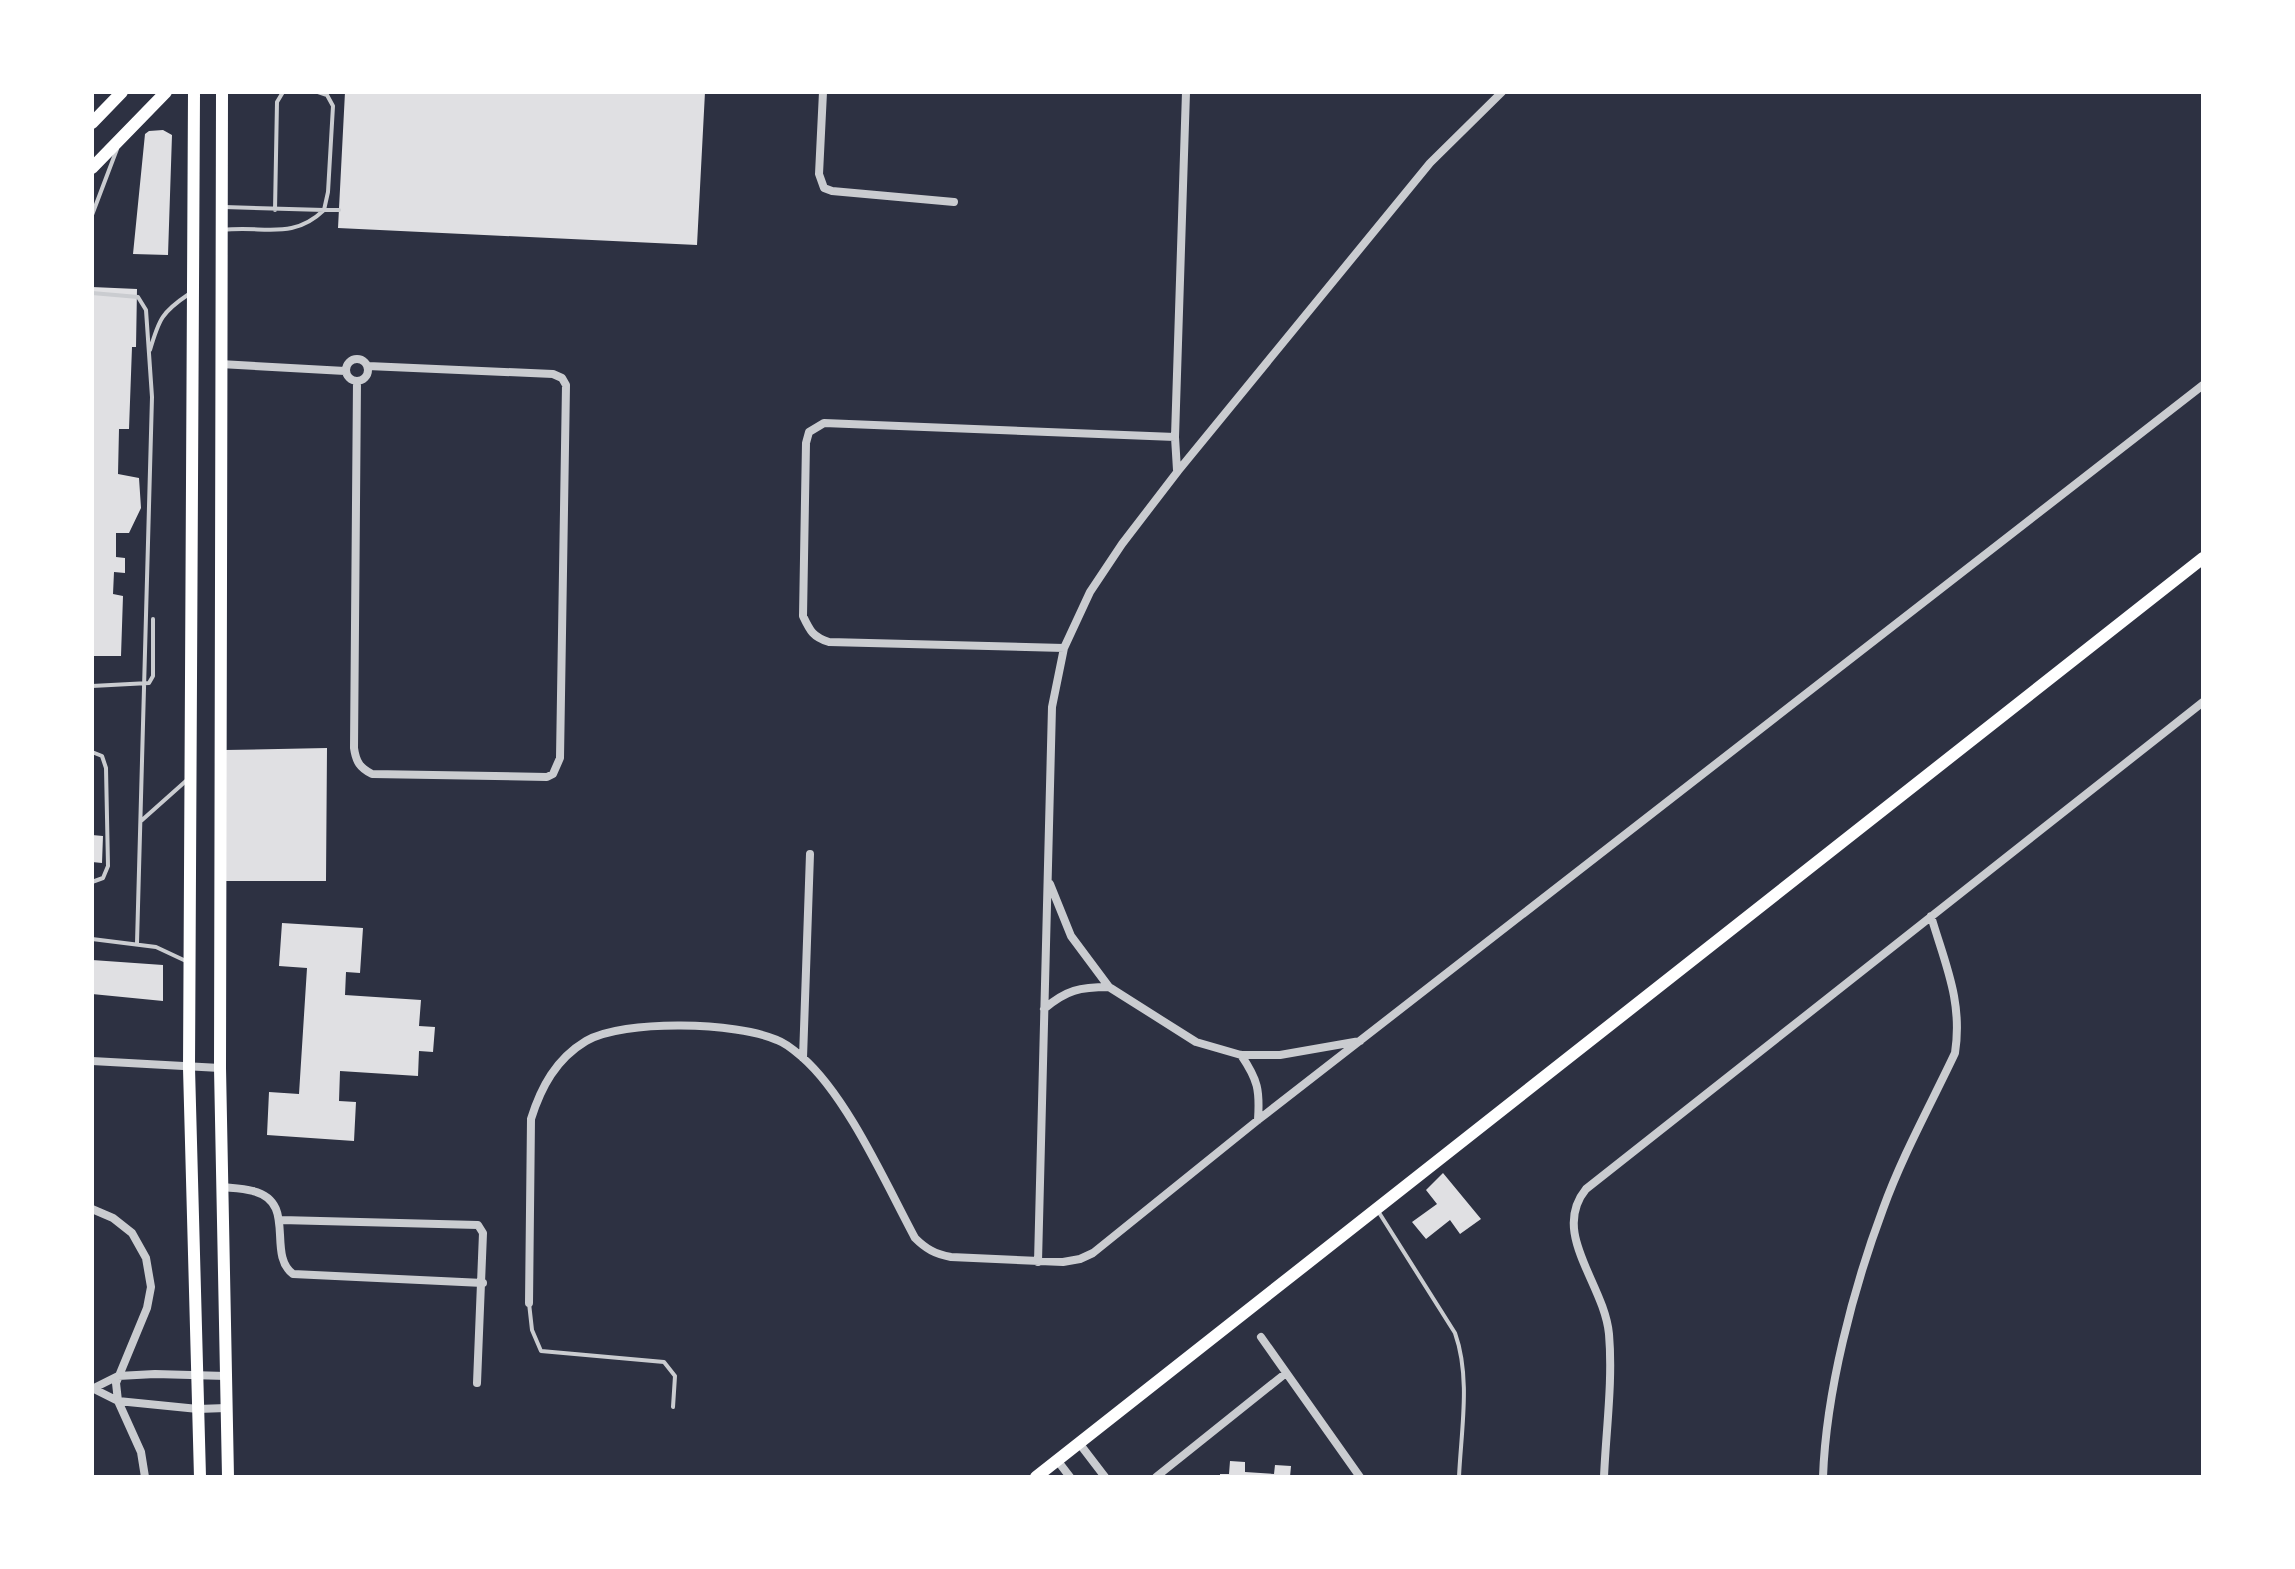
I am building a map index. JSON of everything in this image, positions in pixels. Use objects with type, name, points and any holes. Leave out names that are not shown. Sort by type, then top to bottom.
[{"type":"main road","points":[[92,123],[122,92]]},
{"type":"main road","points":[[92,168],[166,92]]},
{"type":"main road","points":[[194,92],[189,1068],[200,1477]]},
{"type":"main road","points":[[222,92],[220,1068],[228,1477]]},
{"type":"main road","points":[[1036,1477],[2203,558]]},
{"type":"main road","points":[[192,671],[220,671]]},
{"type":"street","points":[[823,92],[819,174],[824,188],[954,202]]},
{"type":"street","points":[[1178,471],[1175,437],[1186,92]]},
{"type":"street","points":[[1038,1262],[1052,707],[1064,648],[1090,592],[1178,471],[1430,163],[1502,92]]},
{"type":"street","points":[[345,371],[352,359],[361,359],[368,366],[553,374],[562,378],[566,385],[560,758],[553,774],[547,777],[372,774],[362,769],[356,761],[357,381]]},
{"type":"street","points":[[220,364],[345,371],[352,380],[357,381],[366,376],[368,366]]},
{"type":"street","points":[[529,1303],[531,1119],[540,1091],[555,1067],[587,1040],[629,1029],[687,1024],[738,1029],[778,1040],[803,1058],[831,1090],[868,1150],[915,1238],[926,1249],[951,1257],[1038,1262],[1063,1262],[1093,1253],[1258,1120],[1365,1040],[2203,385]]},
{"type":"street","points":[[1064,648],[829,642],[810,632],[803,616],[806,443],[809,432],[824,423],[1175,437]]},
{"type":"street","points":[[1604,1477],[1609,1331],[1603,1304],[1573,1234],[1572,1217],[1576,1202],[1586,1189],[2203,702]]},
{"type":"street","points":[[803,1058],[810,854]]},
{"type":"street","points":[[1047,878],[1071,936],[1109,987],[1196,1042],[1241,1055],[1280,1055],[1365,1040]]},
{"type":"street","points":[[1823,1477],[1825,1434],[1846,1331],[1883,1208],[1955,1053],[1959,1025],[1956,1000],[1931,916]]},
{"type":"street","points":[[1044,1009],[1060,995],[1084,987],[1109,987]]},
{"type":"street","points":[[1241,1055],[1256,1077],[1260,1097],[1258,1120]]},
{"type":"street","points":[[92,1061],[220,1068]]},
{"type":"street","points":[[222,1187],[255,1191],[272,1203],[281,1220],[281,1258],[285,1268],[293,1274],[483,1283]]},
{"type":"street","points":[[92,1209],[113,1218],[132,1233],[146,1258],[151,1287],[147,1308],[118,1376],[118,1401],[141,1452],[145,1477]]},
{"type":"street","points":[[281,1220],[478,1225],[483,1233],[483,1283],[477,1383]]},
{"type":"street","points":[[1261,1337],[1360,1477]]},
{"type":"street","points":[[1156,1477],[1286,1373]]},
{"type":"street","points":[[93,1388],[118,1376],[226,1376]]},
{"type":"street","points":[[93,1388],[118,1401],[198,1409],[226,1408]]},
{"type":"street","points":[[1079,1443],[1105,1477]]},
{"type":"street","points":[[1057,1460],[1070,1477]]},
{"type":"lane","points":[[275,210],[277,102],[283,92]]},
{"type":"lane","points":[[221,230],[292,230],[311,222],[324,210],[328,192],[333,106],[327,95],[318,92]]},
{"type":"lane","points":[[92,215],[121,139]]},
{"type":"lane","points":[[221,207],[339,210]]},
{"type":"lane","points":[[148,356],[159,318],[193,291]]},
{"type":"lane","points":[[92,293],[138,297],[146,310],[152,397],[137,943]]},
{"type":"lane","points":[[92,686],[144,684],[153,676],[153,619]]},
{"type":"lane","points":[[92,752],[102,756],[105,761],[108,866],[103,878],[92,882]]},
{"type":"lane","points":[[141,821],[189,778]]},
{"type":"lane","points":[[92,939],[137,943],[168,952],[190,963]]},
{"type":"lane","points":[[1376,1208],[1455,1333],[1462,1352],[1459,1477]]},
{"type":"lane","points":[[529,1303],[532,1330],[541,1351],[664,1362],[675,1376],[673,1407]]},
{"type":"building","points":[[345,92],[705,92],[697,245],[338,228]]},
{"type":"building","points":[[163,130],[172,135],[168,255],[133,254],[145,134]]},
{"type":"building","points":[[92,287],[137,289],[129,429],[119,429],[118,474],[139,478],[141,508],[129,533],[116,533],[116,557],[125,558],[125,573],[114,572],[113,594],[123,596],[121,656],[92,656]]},
{"type":"building","points":[[327,748],[326,881],[226,881],[225,750]]},
{"type":"building","points":[[92,835],[103,836],[102,863],[92,862]]},
{"type":"building","points":[[282,923],[363,928],[360,973],[346,972],[345,995],[421,1000],[419,1026],[435,1027],[433,1052],[419,1051],[418,1076],[340,1071],[339,1101],[356,1102],[354,1141],[267,1135],[269,1092],[299,1094],[307,968],[279,966]]},
{"type":"building","points":[[92,960],[163,965],[163,1001],[92,994]]},
{"type":"building","points":[[1443,1173],[1481,1219],[1460,1234],[1450,1220],[1426,1239],[1412,1222],[1437,1204],[1426,1190]]},
{"type":"building","points":[[1230,1461],[1245,1462],[1245,1472],[1274,1474],[1275,1465],[1291,1466],[1290,1477],[1220,1477],[1220,1474],[1229,1474]]}]
